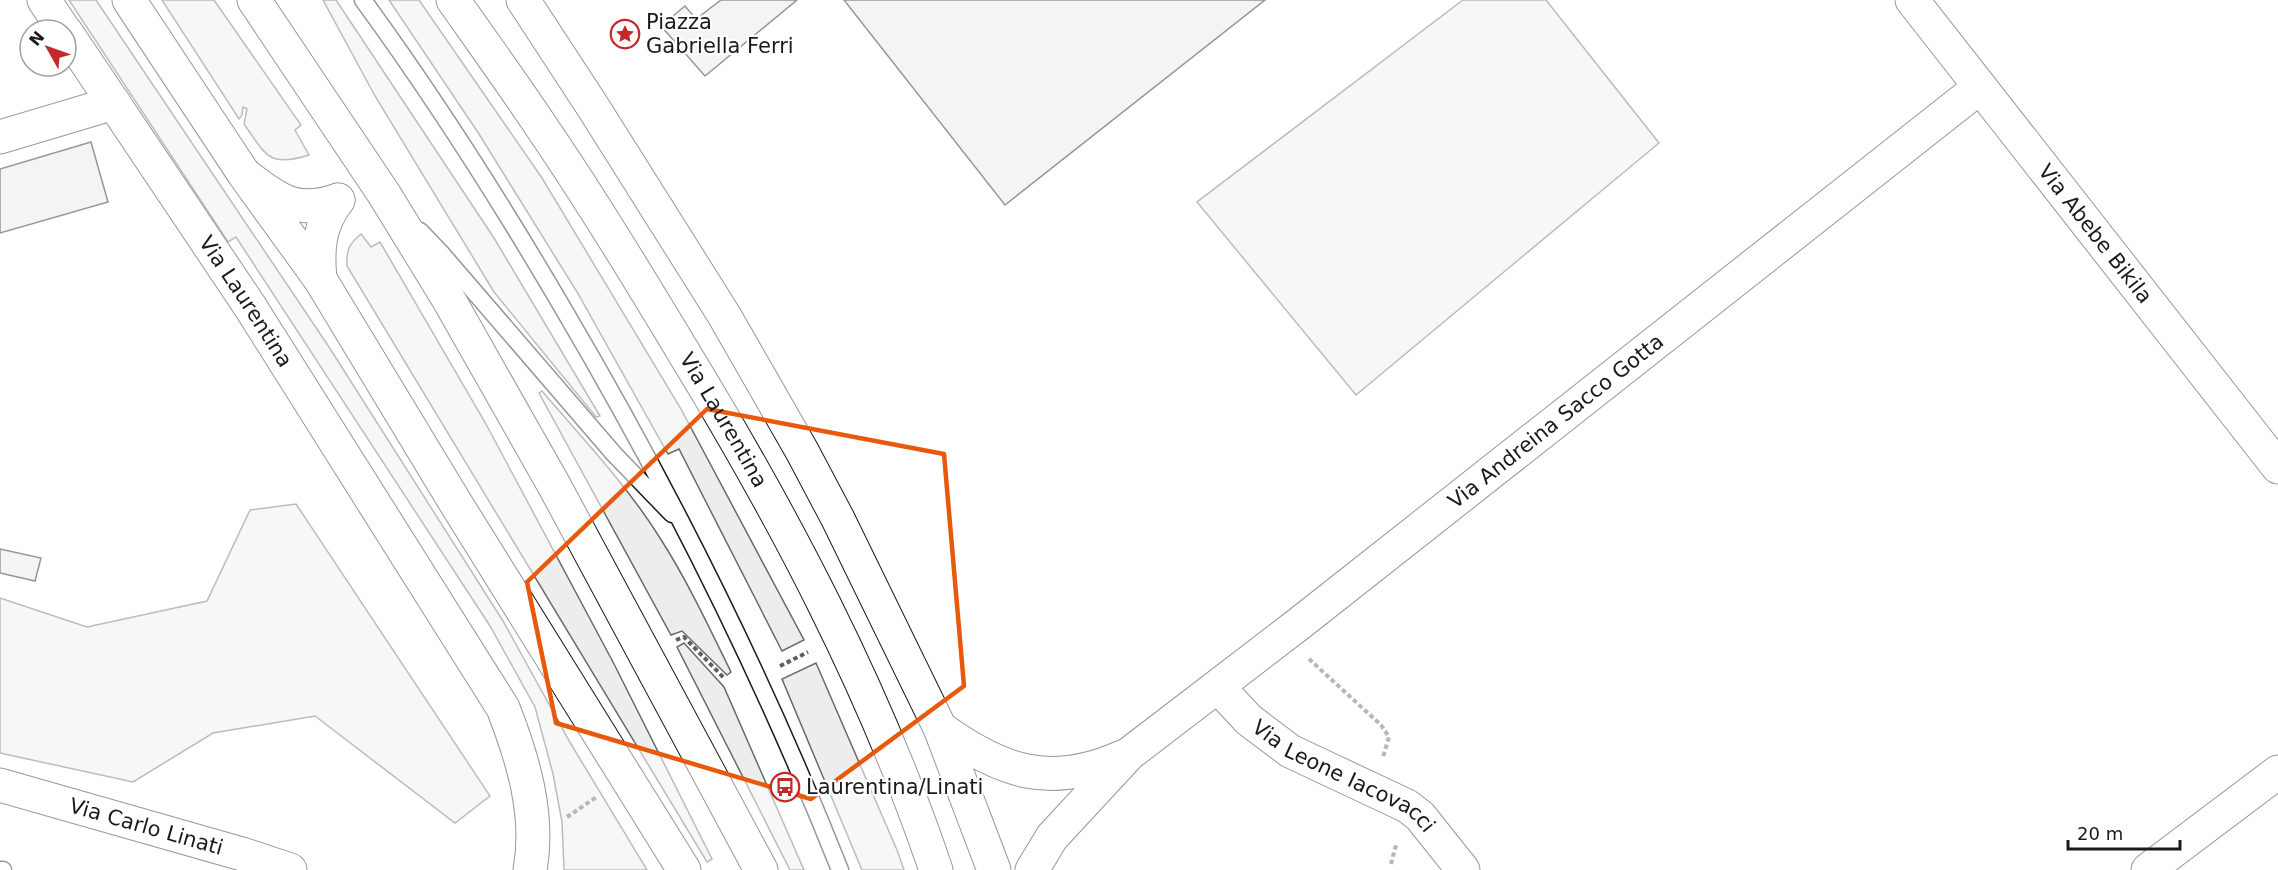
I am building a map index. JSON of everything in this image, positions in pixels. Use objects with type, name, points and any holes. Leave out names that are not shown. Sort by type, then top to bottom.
[{"type":"street","name":"Via Laurentina","points":[[44,0],[56,18]]},
{"type":"street","points":[[129,0],[244,174],[320,279],[461,512],[684,870]]},
{"type":"street","name":"Via Laurentina","points":[[453,0],[546,133],[640,280],[792,539],[889,743],[914,805],[936,870]]},
{"type":"street","points":[[523,0],[736,334],[838,519],[940,728],[994,870]]},
{"type":"street","name":"Via Abebe Bikila","points":[[1912,0],[2278,467]]},
{"type":"street","points":[[261,7],[384,194],[449,300],[549,476],[761,870]]},
{"type":"street","name":"Via Laurentina","points":[[78,50],[251,308],[503,708],[516,742],[529,791],[532,842],[530,870]]},
{"type":"street","name":"Via Andreina Sacco Gotta","points":[[1129,754],[1218,687],[1980,87]]},
{"type":"street","points":[[0,136],[114,103]]},
{"type":"street","points":[[244,174],[278,200],[293,206],[321,206],[338,200],[327,215],[322,229],[318,259],[320,279]]},
{"type":"street","name":"Via Leone Iacovacci","points":[[1218,687],[1249,720],[1290,751],[1407,806],[1420,816],[1462,870]]},
{"type":"street","points":[[940,728],[984,758],[1028,771],[1075,772],[1098,768],[1129,754]]},
{"type":"street","points":[[1032,870],[1057,830],[1129,754]]},
{"type":"street","points":[[2148,870],[2278,772]]},
{"type":"street","name":"Via Carlo Linati","points":[[0,785],[291,870]]},
{"type":"lane","points":[[363,0],[409,63],[467,150],[607,382],[687,530],[780,728],[840,870]]},
{"type":"lane","points":[[384,194],[441,253],[614,454],[687,530]]},
{"type":"path","points":[[674,641],[684,637],[726,679]]},
{"type":"path","points":[[774,668],[812,651]]},
{"type":"path","points":[[1301,652],[1381,725],[1389,737],[1381,761]]},
{"type":"highlighted area","points":[[707,409],[944,454],[964,686],[811,799],[556,723],[527,582]]},
{"type":"shaded area","points":[[69,0],[96,0],[329,347],[503,621],[571,744],[647,870],[564,870],[562,822],[553,774],[535,707],[490,626],[236,237],[228,242]]},
{"type":"shaded area","points":[[162,0],[214,0],[301,125],[295,130],[309,155],[285,160],[276,159],[263,151],[244,124],[247,109],[243,107],[239,119]]},
{"type":"shaded area","points":[[323,0],[336,0],[494,238],[600,416],[596,417],[494,292],[375,96]]},
{"type":"shaded area","points":[[389,0],[419,0],[542,178],[681,409],[804,640],[782,651],[679,449],[668,454],[577,292],[479,134]]},
{"type":"shaded area","points":[[1463,0],[1546,0],[1659,143],[1356,395],[1197,202]]},
{"type":"shaded area","points":[[361,234],[371,247],[380,242],[486,424],[613,662],[712,859],[707,862],[347,266],[349,248]]},
{"type":"shaded area","points":[[542,391],[619,481],[647,518],[689,587],[731,672],[727,675],[682,631],[671,635],[539,393]]},
{"type":"shaded area","points":[[296,504],[490,796],[455,823],[315,716],[213,733],[133,782],[0,753],[0,598],[87,627],[207,601],[250,510]]},
{"type":"shaded area","points":[[684,643],[724,687],[804,870],[790,870],[677,647]]},
{"type":"shaded area","points":[[816,663],[904,870],[862,870],[782,679]]},
{"type":"building","points":[[721,0],[797,0],[705,76],[661,26],[685,6],[696,19]]},
{"type":"building","points":[[844,0],[1265,0],[1005,205]]},
{"type":"building","points":[[91,142],[108,202],[0,233],[0,169]]},
{"type":"building","points":[[0,549],[41,558],[35,581],[0,573]]},
{"type":"place","name":"Piazza Gabriella Ferri","points":[[625,34]]},
{"type":"place","name":"Laurentina/Linati","points":[[785,787]]}]
